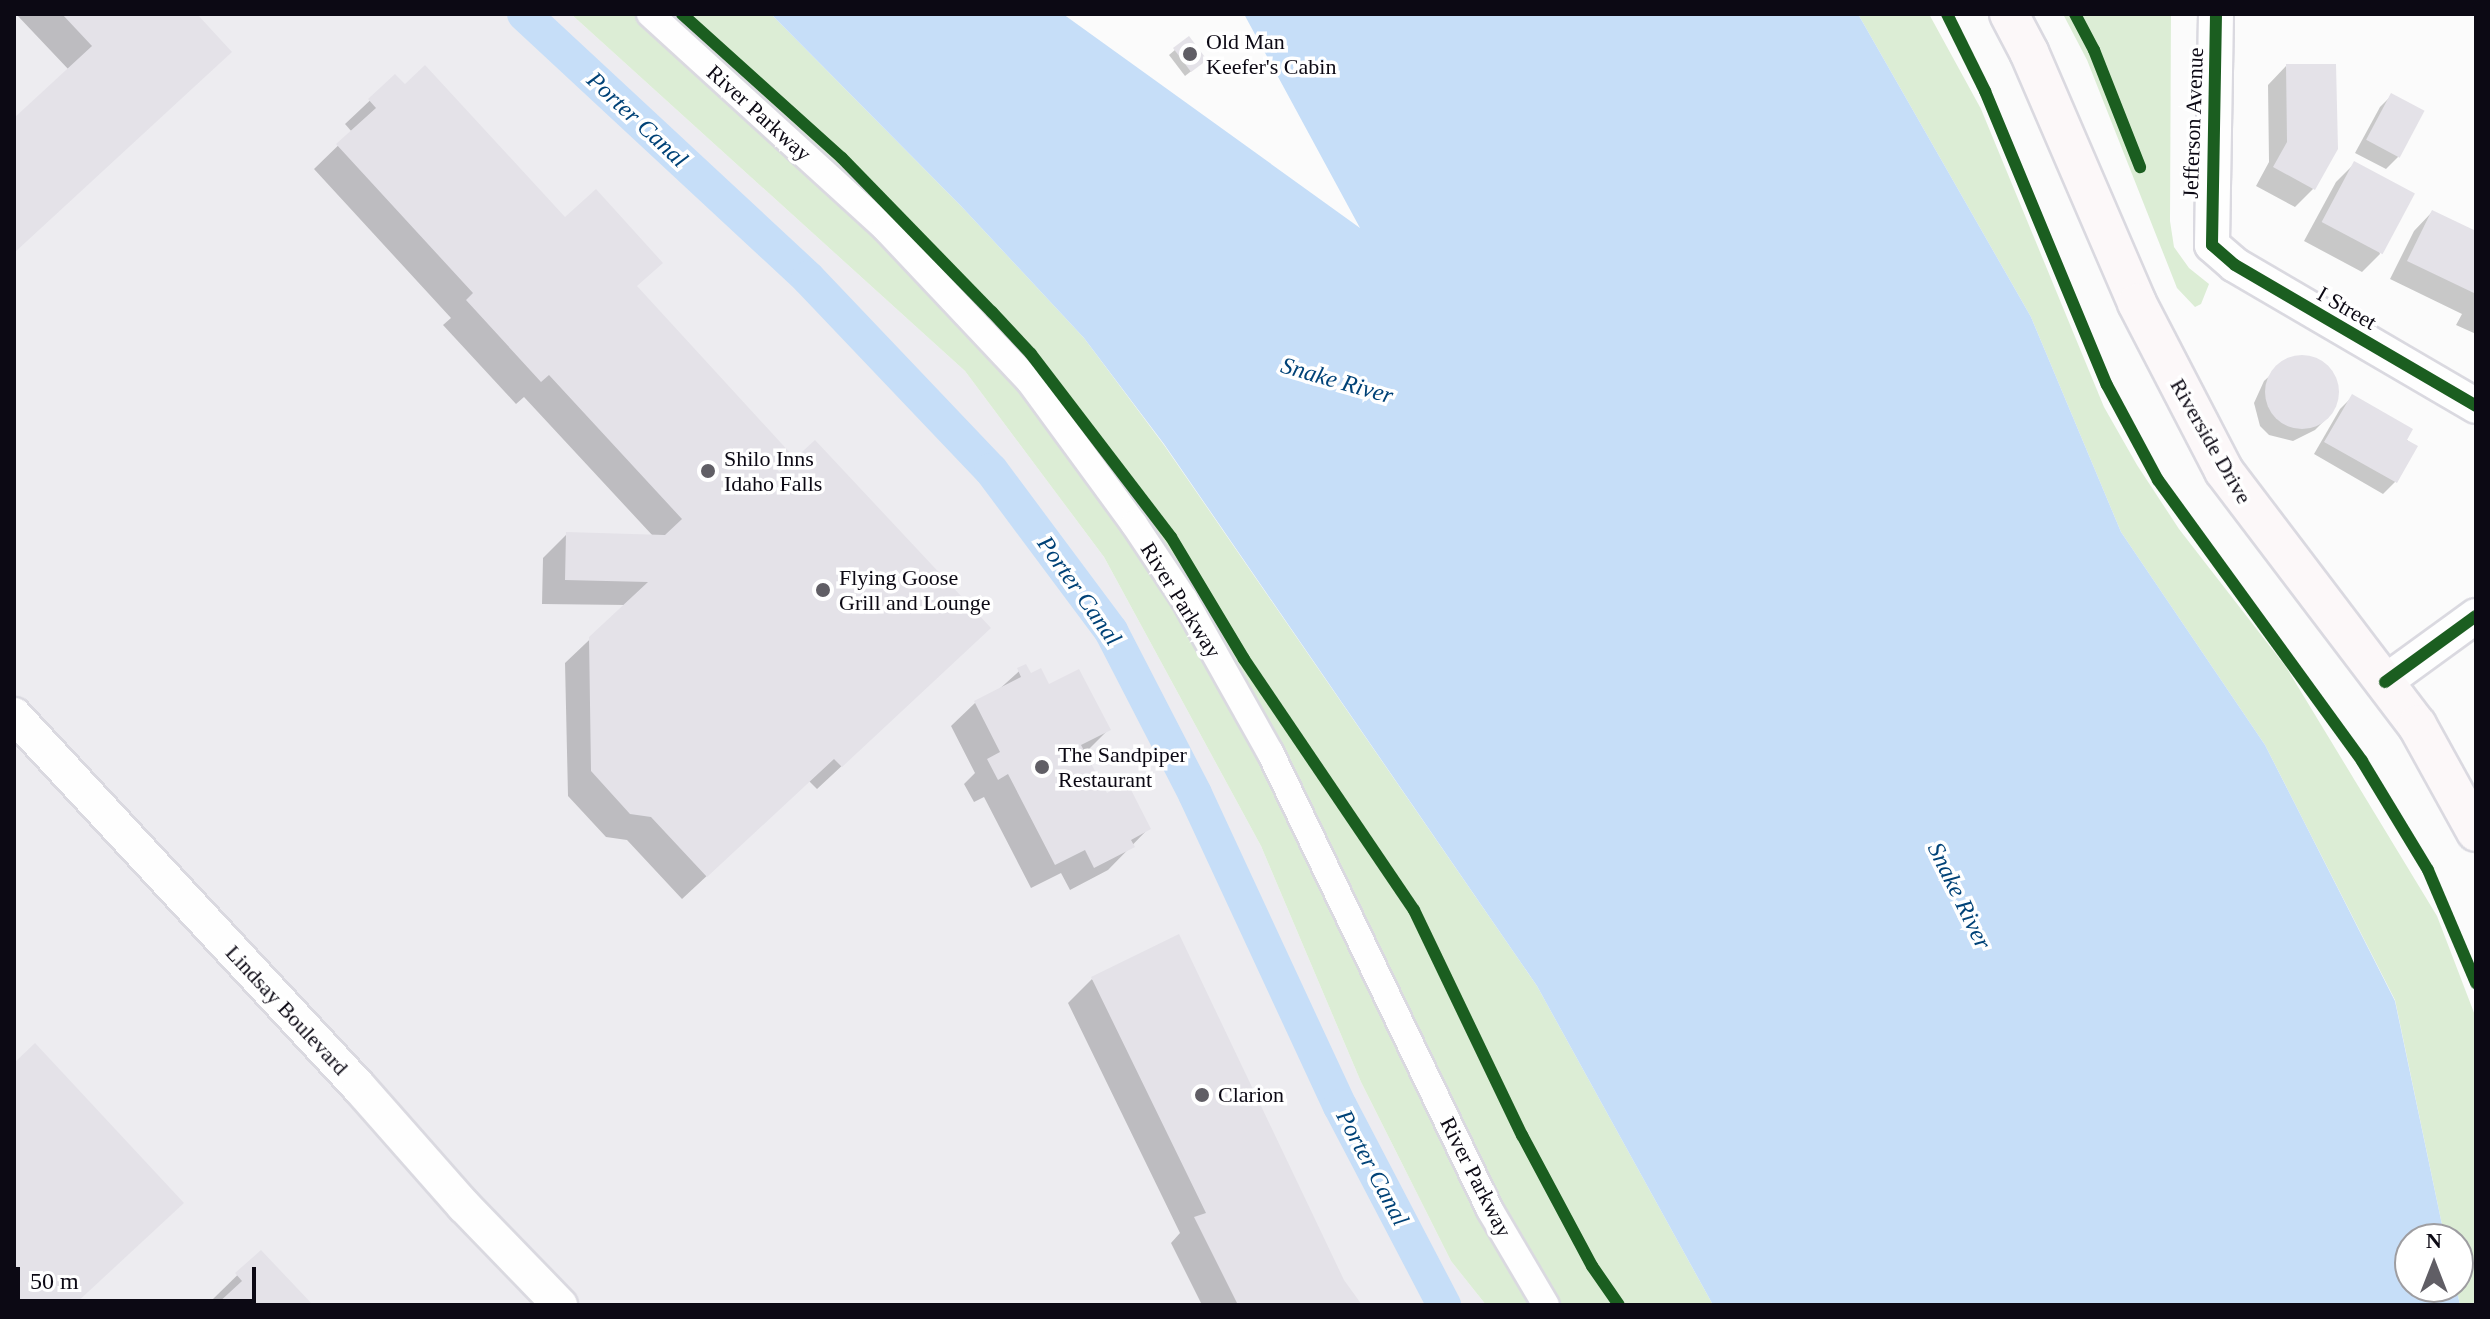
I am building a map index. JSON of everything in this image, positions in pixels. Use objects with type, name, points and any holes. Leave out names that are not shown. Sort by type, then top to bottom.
[{"type":"main road","name":"Riverside Drive","points":[[2009,14],[2029,52],[2137,303],[2224,471],[2417,725],[2476,832]]},
{"type":"street","name":"River Parkway","points":[[650,14],[885,228],[1030,382],[1134,524],[1184,599],[1270,752],[1490,1210],[1546,1305]]},
{"type":"street","name":"Jefferson Avenue","points":[[2210,233],[2216,14]]},
{"type":"street","name":"I Street","points":[[2210,233],[2212,245],[2229,261],[2476,406]]},
{"type":"street","points":[[2385,682],[2476,616]]},
{"type":"street","name":"Lindsay Boulevard","points":[[14,715],[367,1095],[464,1206],[560,1305]]},
{"type":"shaded area","points":[[14,14],[571,14],[965,371],[1104,557],[1261,846],[1361,1082],[1451,1261],[1486,1305],[14,1305]]},
{"type":"green space","points":[[571,14],[771,14],[961,206],[1084,338],[1164,445],[1537,986],[1713,1305],[1486,1305],[1451,1261],[1361,1082],[1261,846],[1104,557],[965,371]]},
{"type":"green space","points":[[1858,14],[1929,14],[1981,109],[2104,407],[2179,529],[2286,667],[2437,916],[2476,1018],[2476,1305],[2460,1303],[2474,1303],[2474,1223],[2442,1223],[2395,1000],[2265,745],[2121,532],[2031,317]]},
{"type":"green space","points":[[2063,14],[2171,14],[2170,221],[2174,247],[2189,268],[2209,284],[2201,304],[2195,307],[2177,288],[2087,60]]},
{"type":"water","name":"Snake River","points":[[771,14],[1063,14],[1360,228],[1244,14],[1858,14],[2031,317],[2121,532],[2265,745],[2395,1001],[2442,1223],[2394,1223],[2394,1303],[2460,1305],[1713,1305],[1537,986],[1164,444],[1084,338],[961,206]]},
{"type":"building","points":[[62,14],[197,14],[232,52],[14,253],[14,118],[92,46]]},
{"type":"building","name":"Old Man Keefer's Cabin","points":[[1189,36],[1207,60],[1191,72],[1173,48]]},
{"type":"building","points":[[2286,64],[2336,64],[2338,149],[2315,190],[2273,167],[2287,142]]},
{"type":"building","name":"Shilo Inns Idaho Falls","points":[[425,65],[565,217],[596,189],[663,263],[637,286],[792,455],[776,469],[780,472],[815,440],[991,628],[842,767],[834,759],[707,877],[651,817],[630,814],[591,771],[589,637],[648,582],[565,580],[566,532],[665,535],[682,519],[549,375],[541,382],[466,300],[473,293],[336,144],[376,108],[368,99],[395,74],[405,84]]},
{"type":"building","points":[[2391,93],[2425,111],[2400,158],[2366,140]]},
{"type":"building","points":[[2354,161],[2415,193],[2383,254],[2322,222]]},
{"type":"building","points":[[2432,210],[2476,231],[2476,294],[2407,261]]},
{"type":"building","points":[[2295,355],[2309,355],[2323,361],[2333,371],[2339,392],[2333,413],[2323,423],[2309,429],[2295,429],[2281,423],[2271,413],[2265,399],[2265,385],[2271,371],[2281,361]]},
{"type":"building","points":[[2352,394],[2413,429],[2407,440],[2418,446],[2397,483],[2324,442]]},
{"type":"building","name":"The Sandpiper Restaurant","points":[[1026,664],[1031,673],[1041,668],[1049,684],[1079,669],[1111,730],[1081,745],[1107,793],[1127,782],[1151,829],[1131,840],[1135,847],[1094,868],[1085,850],[1055,865],[1008,774],[998,780],[987,759],[1000,752],[974,701],[1021,677],[1017,668]]},
{"type":"building","name":"Clarion","points":[[1179,934],[1344,1280],[1362,1305],[1238,1305],[1194,1217],[1206,1213],[1091,977]]},
{"type":"building","points":[[35,1043],[184,1203],[74,1305],[14,1305],[14,1063]]},
{"type":"building","points":[[261,1250],[313,1305],[216,1305],[242,1281],[235,1273]]},
{"type":"waterway","name":"Porter Canal","points":[[524,14],[808,278],[991,470],[1111,631],[1195,794],[1340,1106],[1444,1305]]},
{"type":"cycle path","points":[[682,14],[842,158],[992,312],[1031,354],[1171,537],[1244,659],[1414,910],[1522,1135],[1592,1266],[1619,1305]]},
{"type":"cycle path","points":[[1947,14],[1985,91],[2107,385],[2158,480],[2362,761],[2428,870],[2476,983]]},
{"type":"cycle path","points":[[2075,14],[2094,50],[2140,167]]},
{"type":"cycle path","points":[[2216,14],[2212,245],[2235,265],[2476,406]]},
{"type":"cycle path","points":[[2385,682],[2476,616]]},
{"type":"place","name":"Old Man Keefer's Cabin","points":[[1190,54]]},
{"type":"place","name":"Shilo Inns Idaho Falls","points":[[708,471]]},
{"type":"place","name":"Flying Goose Grill and Lounge","points":[[823,590]]},
{"type":"place","name":"The Sandpiper Restaurant","points":[[1042,767]]},
{"type":"place","name":"Clarion","points":[[1202,1095]]}]
